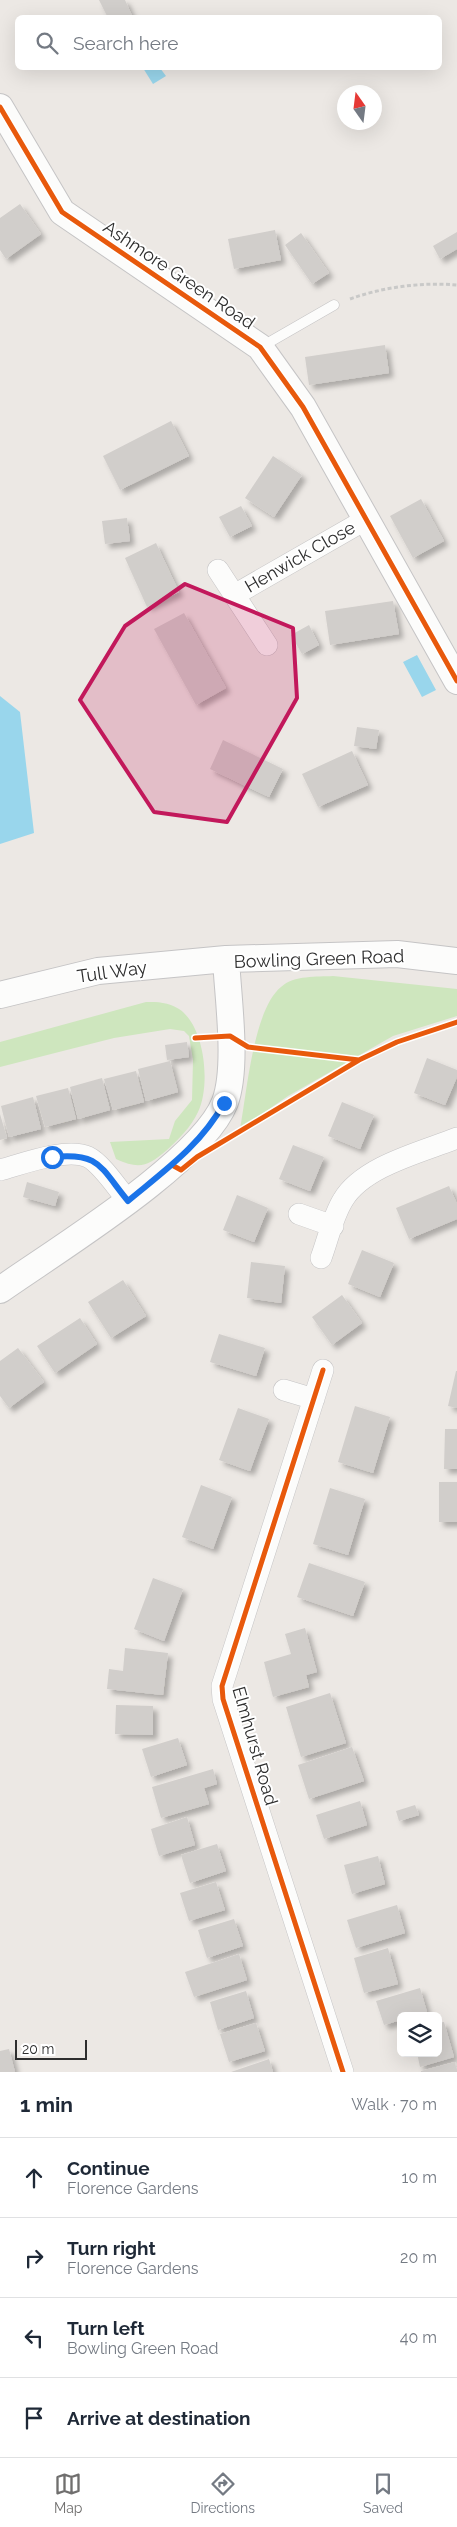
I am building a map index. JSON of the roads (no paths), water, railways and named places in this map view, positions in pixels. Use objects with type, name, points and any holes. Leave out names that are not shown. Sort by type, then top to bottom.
[{"type":"street","name":"Ashmore Green Road","points":[[0,107],[62,212],[260,347],[303,407],[365,520],[457,680]]},
{"type":"street","name":"Henwick Close","points":[[236,594],[365,520]]},
{"type":"street","points":[[218,570],[236,594],[267,645]]},
{"type":"street","name":"Bowling Green Road","points":[[0,1290],[128,1201],[196,1144],[215,1121],[224,1103],[229,1083],[231,1062],[226,959],[397,954],[457,962]]},
{"type":"street","name":"Tull Way","points":[[0,996],[98,971],[226,959]]},
{"type":"street","points":[[321,1258],[342,1201],[351,1188],[380,1168],[457,1138]]},
{"type":"street","points":[[0,1170],[52,1157],[81,1156],[96,1163],[128,1201]]},
{"type":"street","points":[[298,1214],[333,1226]]},
{"type":"street","name":"Elmhurst Road","points":[[323,1370],[222,1686],[223,1699],[343,2072]]},
{"type":"street","points":[[284,1390],[314,1399]]},
{"type":"lane","points":[[260,347],[334,305]]},
{"type":"water","points":[[144,70],[162,70],[166,76],[153,84]]},
{"type":"water","points":[[417,655],[436,690],[422,697],[403,662]]},
{"type":"water","points":[[0,696],[20,712],[34,833],[0,844]]}]
